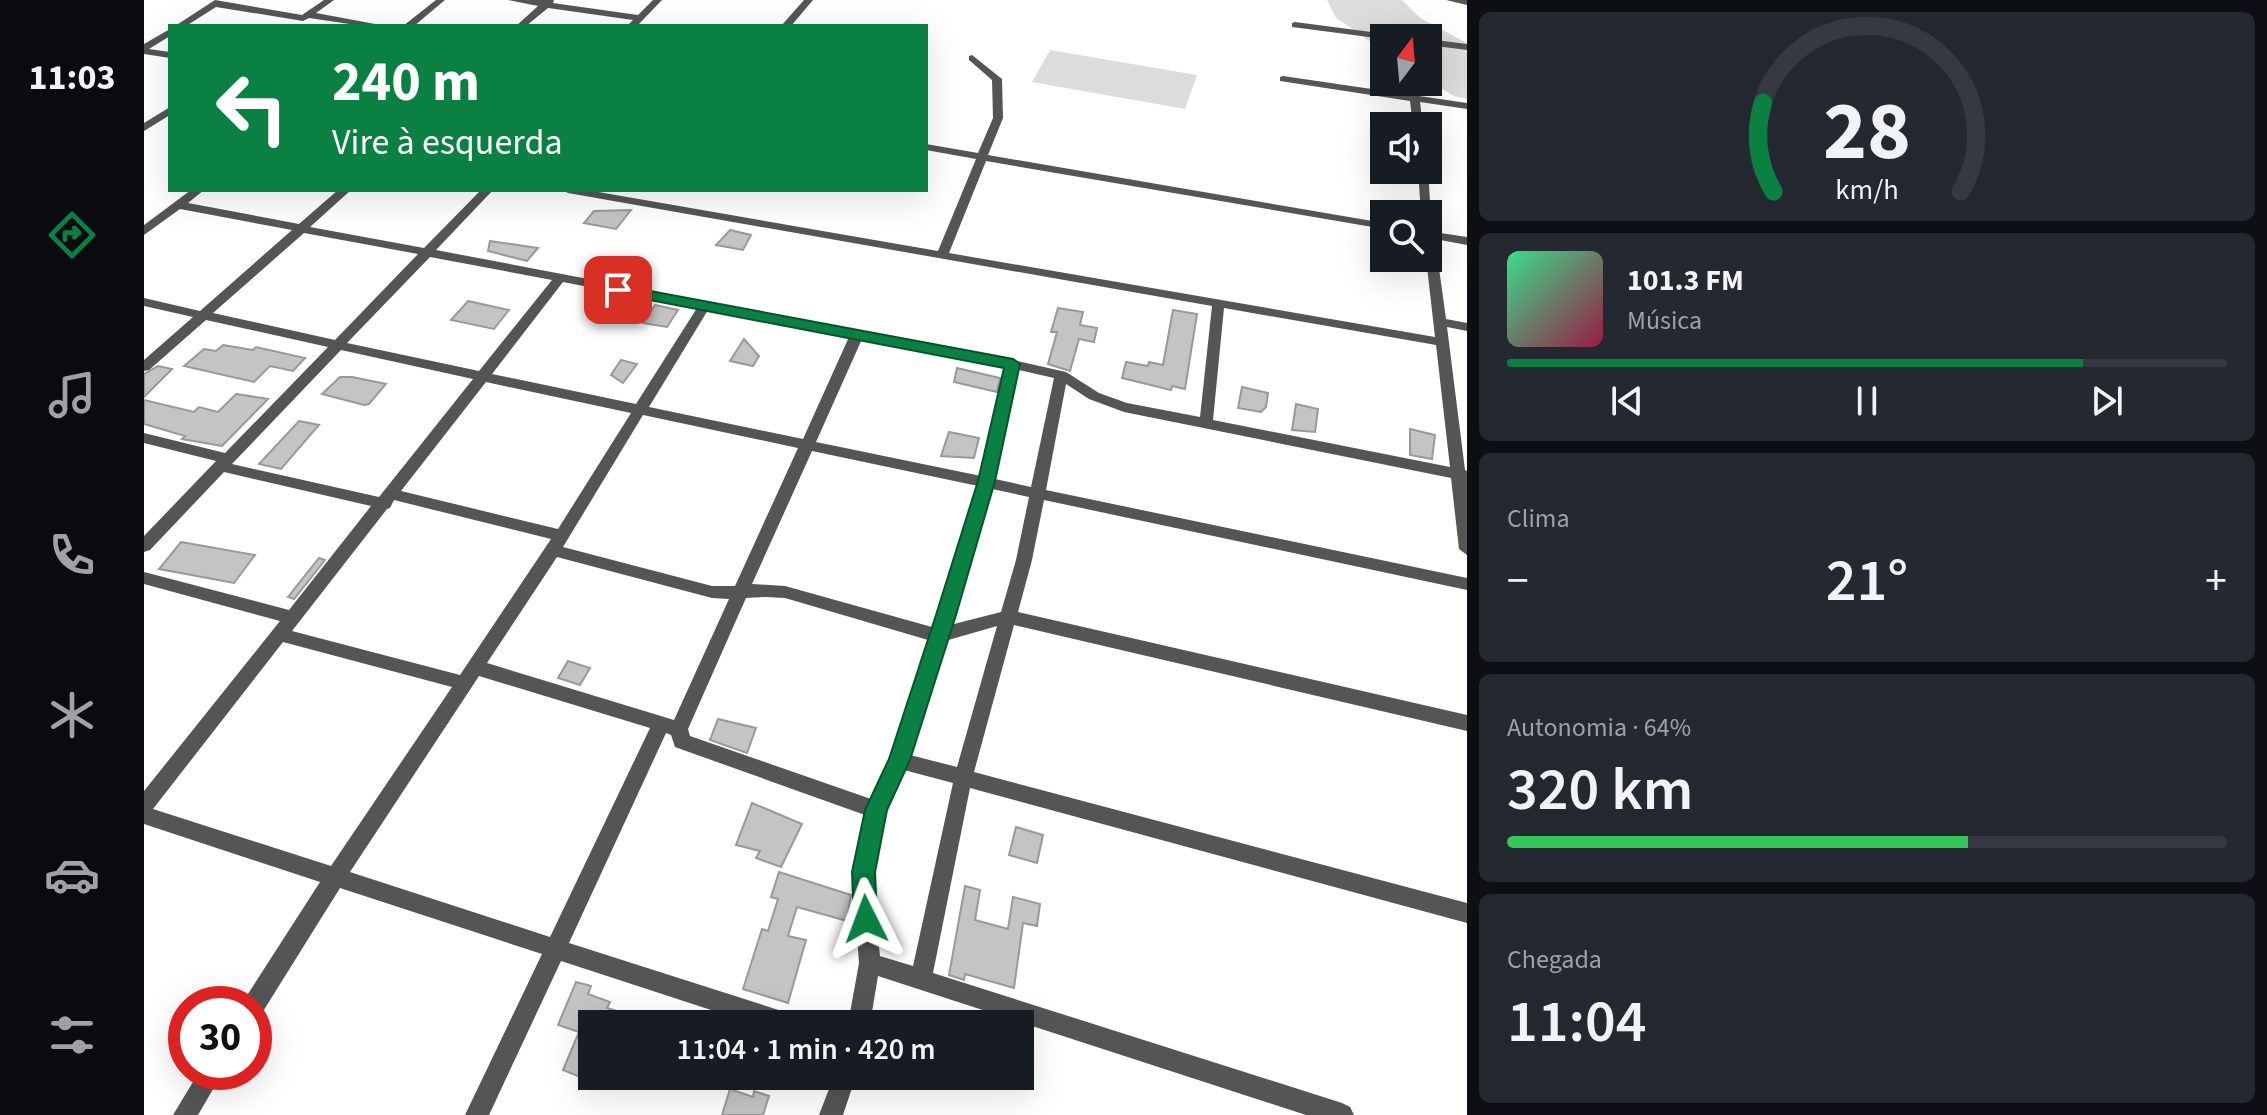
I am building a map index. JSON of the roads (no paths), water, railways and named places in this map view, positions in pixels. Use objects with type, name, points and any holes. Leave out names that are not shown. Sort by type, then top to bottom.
[{"type":"street","points":[[294,24],[330,0]]},
{"type":"street","points":[[411,24],[441,0]]},
{"type":"street","points":[[512,0],[549,2],[636,22],[658,0]]},
{"type":"street","points":[[788,24],[809,0]]},
{"type":"street","points":[[1450,0],[1467,2]]},
{"type":"street","points":[[183,24],[219,1],[366,24]]},
{"type":"street","points":[[523,24],[549,2]]},
{"type":"street","points":[[1295,25],[1370,35]]},
{"type":"street","points":[[144,49],[168,33]]},
{"type":"street","points":[[1442,44],[1467,47]]},
{"type":"street","points":[[144,49],[168,55]]},
{"type":"street","points":[[941,257],[998,118],[997,79],[972,58]]},
{"type":"street","points":[[1283,79],[1467,106]]},
{"type":"street","points":[[1415,98],[1416,112]]},
{"type":"street","points":[[149,122],[168,111]]},
{"type":"street","points":[[928,147],[1370,224]]},
{"type":"street","points":[[144,231],[195,192]]},
{"type":"street","points":[[144,367],[343,192]]},
{"type":"street","points":[[144,546],[485,192]]},
{"type":"street","points":[[579,192],[1440,342]]},
{"type":"street","points":[[637,203],[646,192]]},
{"type":"street","points":[[178,205],[856,337],[1013,364],[1061,375],[1094,396],[1124,407],[1462,474]]},
{"type":"street","points":[[1442,235],[1467,241]]},
{"type":"street","points":[[1432,272],[1440,342],[1460,428],[1467,549]]},
{"type":"street","points":[[144,806],[389,499],[560,278]]},
{"type":"street","points":[[144,302],[806,447],[987,481],[1467,584]]},
{"type":"street","points":[[1206,424],[1218,305]]},
{"type":"street","points":[[266,986],[558,543],[704,306]]},
{"type":"street","points":[[1438,322],[1467,327]]},
{"type":"street","points":[[477,1115],[554,947],[743,591],[856,337]]},
{"type":"street","points":[[862,1010],[870,963],[864,872],[876,810],[899,760],[987,481],[1013,364]]},
{"type":"street","points":[[921,980],[963,778],[1009,617],[1039,492],[1061,375]]},
{"type":"street","points":[[144,438],[224,463],[389,499],[558,543],[712,592],[767,589],[785,592],[939,636],[1009,617],[1467,723]]},
{"type":"street","points":[[144,578],[293,618]]},
{"type":"street","points":[[279,634],[463,683]]},
{"type":"street","points":[[475,667],[670,726],[682,741],[876,810]]},
{"type":"street","points":[[899,760],[1467,913]]},
{"type":"street","points":[[144,815],[745,1010]]},
{"type":"street","points":[[870,963],[1342,1115]]},
{"type":"street","points":[[185,1115],[201,1090]]},
{"type":"street","points":[[831,1115],[840,1090]]}]
